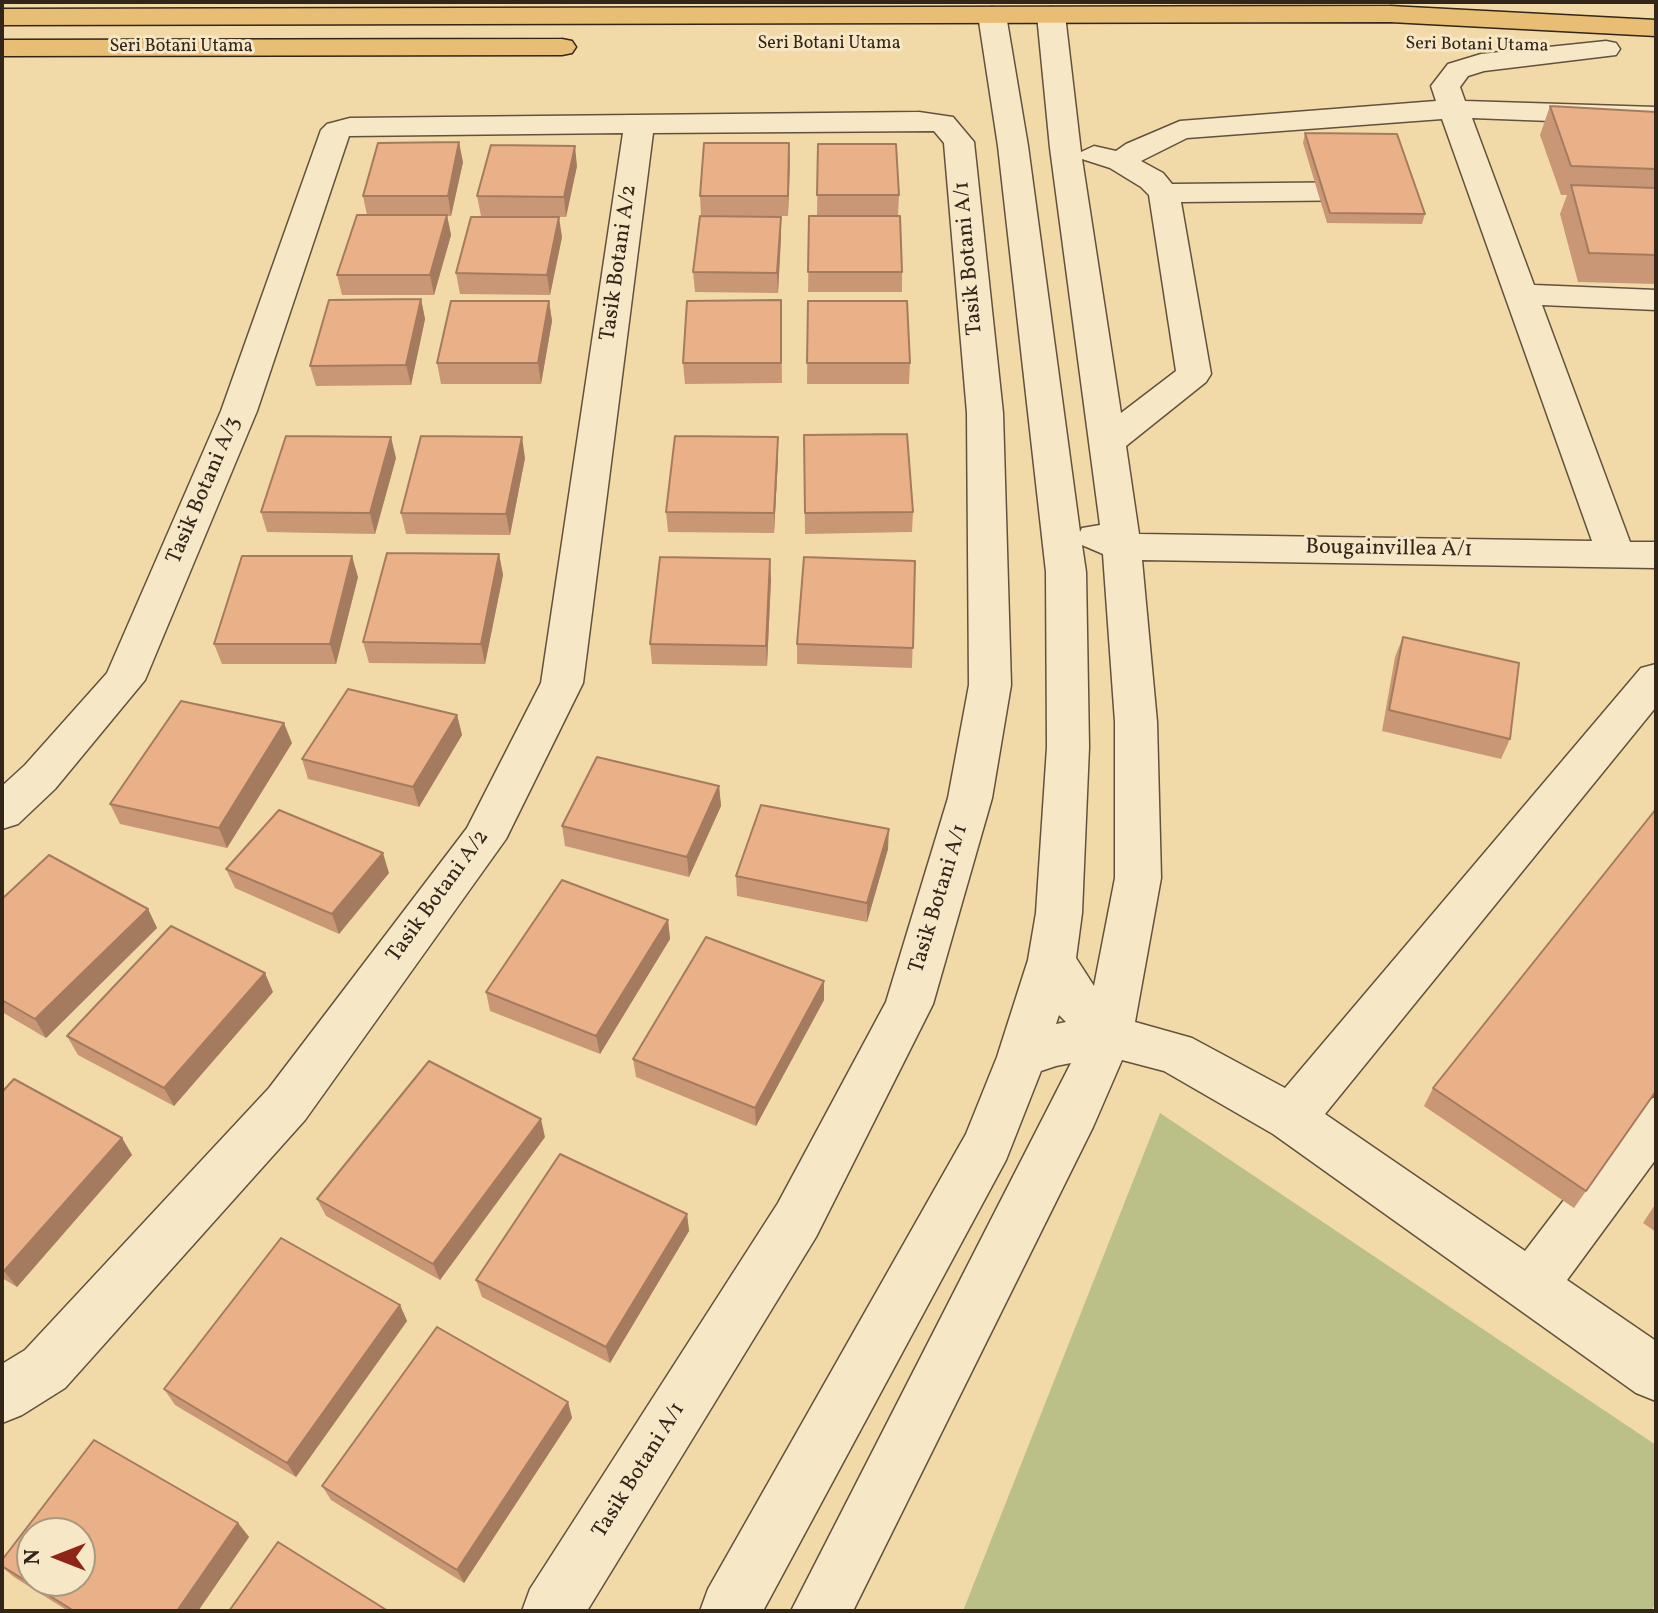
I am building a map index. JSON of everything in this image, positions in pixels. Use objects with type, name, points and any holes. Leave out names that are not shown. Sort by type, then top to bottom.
[{"type":"main road","points":[[2,8],[31,17]]},
{"type":"main road","name":"Seri Botani Utama","points":[[2,17],[1390,14],[1656,28]]},
{"type":"main road","points":[[966,45],[1086,45]]},
{"type":"main road","name":"Seri Botani Utama","points":[[1450,45],[1656,52]]},
{"type":"main road","name":"Seri Botani Utama","points":[[2,48],[587,46]]},
{"type":"street","points":[[730,1611],[988,1144],[1022,1057],[1052,960],[1059,913],[1068,747],[1066,572],[1013,146],[992,15]]},
{"type":"street","points":[[821,1611],[1075,1111],[1108,1036],[1138,878],[1136,722],[1122,547],[1065,148],[1051,15]]},
{"type":"street","points":[[1606,49],[1481,63],[1458,70],[1445,86],[1615,552]]},
{"type":"street","points":[[1121,162],[1180,130],[1452,109],[1656,116]]},
{"type":"street","points":[[1387,113],[1397,143]]},
{"type":"street","name":"Tasik Botani A/1","points":[[552,1611],[797,1220],[909,1004],[970,798],[990,685],[985,413],[959,142],[943,123],[919,121],[639,126]]},
{"type":"street","name":"Tasik Botani A/3","points":[[2,812],[40,777],[124,680],[239,411],[332,136],[338,130],[350,127],[639,126]]},
{"type":"street","name":"Tasik Botani A/2","points":[[2,1395],[45,1369],[287,1104],[484,839],[534,740],[562,683],[639,126]]},
{"type":"street","points":[[1013,146],[1065,148],[1121,162],[1152,180],[1164,193],[1194,374],[1106,443]]},
{"type":"street","points":[[1164,193],[1403,191]]},
{"type":"street","points":[[1520,294],[1656,300]]},
{"type":"street","points":[[1060,518],[1122,547]]},
{"type":"street","points":[[1066,572],[1078,564],[1122,547]]},
{"type":"street","name":"Bougainvillea A/1","points":[[1122,547],[1656,555]]},
{"type":"street","points":[[1291,1118],[1656,679]]},
{"type":"street","points":[[1052,960],[1076,1000],[1108,1036]]},
{"type":"street","points":[[1022,1057],[1056,1045],[1108,1036],[1175,1053],[1291,1118],[1656,1374]]},
{"type":"street","points":[[1530,1287],[1656,1119]]},
{"type":"green space","points":[[1160,1113],[1656,1445],[1656,1602],[1651,1611],[963,1611]]},
{"type":"building","points":[[1550,106],[1656,112],[1656,169],[1571,166]]},
{"type":"building","points":[[1305,133],[1397,134],[1425,214],[1330,213]]},
{"type":"building","points":[[459,142],[448,196],[363,196],[378,143]]},
{"type":"building","points":[[704,143],[789,143],[788,196],[700,196]]},
{"type":"building","points":[[818,144],[896,144],[899,195],[817,195]]},
{"type":"building","points":[[491,145],[575,146],[564,197],[477,196]]},
{"type":"building","points":[[1571,185],[1656,188],[1656,255],[1589,253]]},
{"type":"building","points":[[357,215],[447,215],[430,275],[337,275]]},
{"type":"building","points":[[700,216],[781,217],[777,273],[693,272]]},
{"type":"building","points":[[809,216],[900,216],[902,272],[808,272]]},
{"type":"building","points":[[471,217],[559,217],[547,275],[456,273]]},
{"type":"building","points":[[421,299],[406,365],[310,366],[329,300]]},
{"type":"building","points":[[781,300],[781,363],[683,363],[687,301]]},
{"type":"building","points":[[451,301],[549,301],[538,363],[437,363]]},
{"type":"building","points":[[808,301],[907,301],[910,363],[807,363]]},
{"type":"building","points":[[907,434],[913,512],[805,513],[804,435]]},
{"type":"building","points":[[286,436],[391,437],[370,513],[261,512]]},
{"type":"building","points":[[421,436],[522,437],[506,514],[401,513]]},
{"type":"building","points":[[675,436],[778,437],[774,513],[666,512]]},
{"type":"building","points":[[387,553],[499,554],[481,644],[363,642]]},
{"type":"building","points":[[242,556],[352,556],[330,644],[214,644]]},
{"type":"building","points":[[660,557],[770,559],[766,646],[650,644]]},
{"type":"building","points":[[804,557],[915,561],[913,648],[797,644]]},
{"type":"building","points":[[1403,637],[1519,663],[1510,739],[1389,710]]},
{"type":"building","points":[[348,689],[457,715],[413,787],[302,759]]},
{"type":"building","points":[[181,701],[284,723],[219,828],[110,804]]},
{"type":"building","points":[[597,757],[719,786],[687,857],[562,826]]},
{"type":"building","points":[[761,805],[889,829],[867,903],[736,876]]},
{"type":"building","points":[[1656,809],[1656,1091],[1586,1191],[1433,1088]]},
{"type":"building","points":[[279,810],[383,853],[332,914],[226,869]]},
{"type":"building","points":[[49,855],[148,909],[35,1019],[2,1000],[2,899]]},
{"type":"building","points":[[562,880],[668,920],[596,1036],[486,992]]},
{"type":"building","points":[[171,926],[265,973],[164,1088],[67,1036]]},
{"type":"building","points":[[706,937],[824,981],[755,1108],[633,1059]]},
{"type":"building","points":[[429,1061],[541,1119],[433,1264],[317,1199]]},
{"type":"building","points":[[14,1079],[122,1138],[4,1271],[2,1092]]},
{"type":"building","points":[[560,1154],[687,1214],[606,1347],[476,1280]]},
{"type":"building","points":[[281,1238],[400,1305],[287,1463],[164,1389]]},
{"type":"building","points":[[437,1327],[568,1402],[457,1570],[322,1486]]},
{"type":"building","points":[[94,1440],[238,1523],[177,1611],[74,1611],[52,1597],[96,1597],[96,1517],[35,1517]]},
{"type":"building","points":[[16,1542],[16,1575],[2,1566],[2,1560]]},
{"type":"building","points":[[278,1542],[388,1611],[229,1611]]}]
